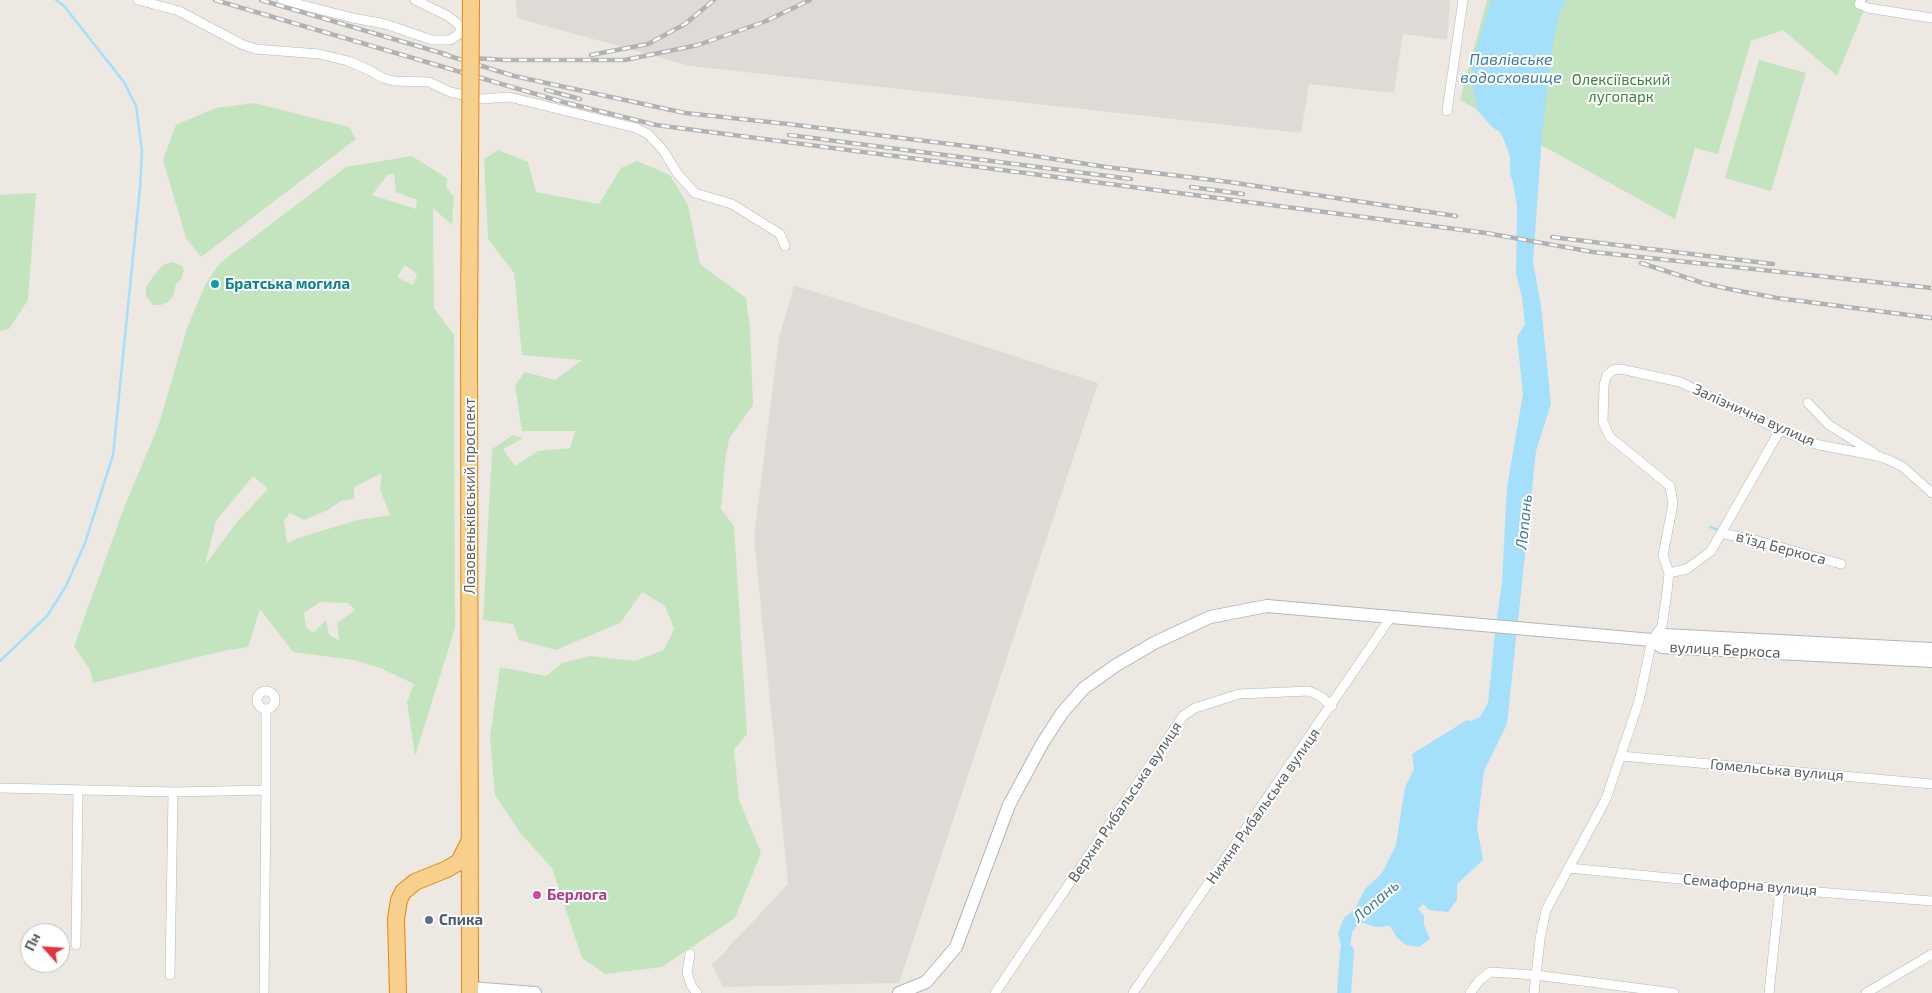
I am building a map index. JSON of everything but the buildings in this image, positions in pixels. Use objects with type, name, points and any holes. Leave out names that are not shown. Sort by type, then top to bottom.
[{"type":"highway","name":"Лозовеньківський проспект","points":[[470,991],[469,335],[471,0]]},
{"type":"highway","points":[[398,993],[396,919],[402,892],[415,882],[459,862],[470,840]]},
{"type":"street","points":[[138,0],[179,11],[241,44],[255,49],[319,54],[348,61],[370,70],[383,78],[429,82],[450,92],[481,99],[510,97],[636,128],[648,134],[663,150],[677,173],[695,193],[732,204],[780,234],[785,246]]},
{"type":"street","points":[[282,0],[385,24],[432,40],[450,40],[459,34],[461,29],[458,24],[448,16],[415,0]]},
{"type":"street","points":[[1447,111],[1463,0]]},
{"type":"street","points":[[1861,0],[1859,4],[1868,8],[1932,18]]},
{"type":"street","name":"Залізнична вулиця","points":[[1669,573],[1663,555],[1673,504],[1670,486],[1610,437],[1602,422],[1604,385],[1607,375],[1613,370],[1621,369],[1680,382],[1780,430],[1819,445],[1878,456],[1903,467],[1932,493]]},
{"type":"street","points":[[1808,403],[1829,425],[1878,456]]},
{"type":"street","points":[[1534,993],[1540,938],[1546,910],[1606,800],[1639,701],[1652,640],[1662,626],[1669,573],[1686,569],[1712,551],[1780,430]]},
{"type":"street","name":"в’їзд Беркоса","points":[[1723,531],[1841,564]]},
{"type":"street","points":[[899,993],[926,982],[956,946],[1009,805],[1042,744],[1062,713],[1084,688],[1115,666],[1154,643],[1210,617],[1267,606],[1465,625],[1652,640]]},
{"type":"street","name":"Нижня Рибальська вулиця","points":[[1133,993],[1332,706],[1391,617]]},
{"type":"street","name":"вулиця Беркоса","points":[[1932,649],[1664,634],[1652,640],[1662,647],[1932,661]]},
{"type":"street","name":"Верхня Рибальська вулиця","points":[[995,993],[1183,716],[1195,708],[1239,694],[1309,691],[1320,696],[1332,706]]},
{"type":"street","points":[[264,993],[266,710]]},
{"type":"street","name":"Гомельська вулиця","points":[[1621,756],[1932,784]]},
{"type":"street","points":[[0,788],[173,792],[266,790]]},
{"type":"street","points":[[76,945],[78,790]]},
{"type":"street","points":[[170,975],[173,792]]},
{"type":"street","name":"Семафорна вулиця","points":[[1569,868],[1780,889],[1932,901]]},
{"type":"street","points":[[1768,993],[1780,889]]},
{"type":"street","points":[[690,954],[687,972],[691,985],[697,993]]},
{"type":"street","points":[[1866,993],[1932,954]]},
{"type":"street","points":[[1470,993],[1479,981],[1490,972],[1536,975],[1674,993]]},
{"type":"street","points":[[470,991],[535,993]]},
{"type":"shaded area","points":[[516,0],[1450,0],[1447,40],[1403,34],[1394,93],[1309,84],[1301,133],[690,66],[517,18]]},
{"type":"shaded area","points":[[794,285],[1098,383],[899,983],[723,987],[712,965],[788,884],[754,537],[779,338]]},
{"type":"green space","name":"Олексіївський лугопарк","points":[[1487,0],[1868,0],[1837,76],[1783,30],[1751,41],[1718,154],[1695,148],[1675,219],[1460,100]]},
{"type":"green space","points":[[1759,60],[1806,73],[1771,191],[1725,178]]},
{"type":"green space","points":[[254,103],[349,127],[356,139],[201,257],[186,238],[163,160],[176,125],[216,108]]},
{"type":"green space","points":[[498,150],[528,162],[536,192],[599,204],[621,168],[637,161],[670,175],[688,205],[700,264],[746,298],[750,328],[753,405],[729,439],[721,509],[734,526],[747,734],[734,750],[739,800],[761,853],[735,918],[662,967],[605,974],[582,958],[552,868],[521,834],[495,795],[490,737],[500,667],[546,676],[562,663],[590,656],[635,661],[664,650],[674,629],[665,606],[642,592],[620,623],[556,650],[519,640],[513,624],[483,620],[492,449],[513,435],[523,438],[503,449],[515,466],[538,451],[570,448],[575,431],[522,431],[515,385],[525,372],[555,380],[582,360],[522,355],[514,273],[488,239],[484,159]]},
{"type":"green space","points":[[412,156],[448,179],[446,187],[454,197],[452,225],[433,208],[434,308],[454,335],[455,628],[415,756],[407,702],[414,684],[380,668],[353,660],[293,652],[260,609],[248,647],[223,651],[93,683],[90,670],[74,646],[124,508],[159,424],[187,328],[206,283],[220,263],[346,167]],"holes":[[[388,174],[394,174],[396,192],[417,200],[416,209],[372,195]],[[405,265],[417,274],[413,285],[397,277]],[[382,473],[380,489],[390,515],[358,520],[287,543],[284,520],[290,513],[304,520],[328,510],[341,501],[354,499],[354,487]],[[253,476],[268,489],[237,522],[205,565],[216,521]],[[320,602],[348,603],[355,610],[337,623],[339,640],[329,635],[326,620],[313,633],[306,627],[304,613]]]},
{"type":"green space","points":[[36,193],[28,300],[9,329],[0,331],[0,195]]},
{"type":"green space","points":[[173,262],[182,266],[184,271],[181,279],[176,284],[173,296],[168,302],[161,305],[153,305],[146,296],[146,288],[161,267]]},
{"type":"water","name":"Павлівське водосховище","points":[[1491,0],[1566,0],[1558,17],[1551,54],[1542,135],[1533,262],[1541,306],[1551,404],[1536,451],[1507,724],[1484,771],[1477,827],[1483,860],[1457,884],[1457,900],[1448,912],[1429,910],[1423,904],[1418,909],[1424,916],[1424,925],[1430,939],[1419,947],[1406,945],[1397,938],[1390,926],[1376,927],[1360,922],[1352,932],[1347,971],[1338,933],[1344,918],[1355,909],[1365,889],[1382,873],[1396,845],[1405,787],[1414,769],[1412,754],[1467,720],[1470,721],[1480,717],[1488,703],[1502,583],[1507,487],[1523,394],[1517,337],[1525,324],[1522,297],[1516,274],[1517,206],[1510,174],[1510,157],[1500,132],[1492,127],[1478,111],[1473,89],[1472,63]]},
{"type":"waterway","points":[[0,661],[47,616],[66,586],[85,543],[113,455],[140,188],[142,151],[136,106],[124,82],[64,6],[56,0]]},
{"type":"waterway","points":[[1710,527],[1719,530]]},
{"type":"waterway","name":"Лопань","points":[[1344,993],[1347,951]]},
{"type":"railway","points":[[215,0],[563,102],[656,125],[1486,233],[1593,252],[1932,288]]},
{"type":"railway","points":[[261,0],[448,55]]},
{"type":"railway","points":[[591,55],[648,44],[685,24],[714,0]]},
{"type":"railway","points":[[471,58],[506,60],[625,60],[698,45],[764,22],[810,0]]},
{"type":"railway","points":[[443,54],[514,76],[685,113],[982,148],[1456,216]]},
{"type":"railway","points":[[546,90],[580,99]]},
{"type":"railway","points":[[789,135],[1131,179]]},
{"type":"railway","points":[[1191,187],[1243,194]]},
{"type":"railway","points":[[1552,237],[1773,264]]},
{"type":"railway","points":[[1641,263],[1703,283],[1729,289],[1777,298],[1932,318]]},
{"type":"place","name":"Братська могила","points":[[215,284]]},
{"type":"place","name":"Берлога","points":[[537,895]]},
{"type":"place","name":"Спика","points":[[429,920]]}]
